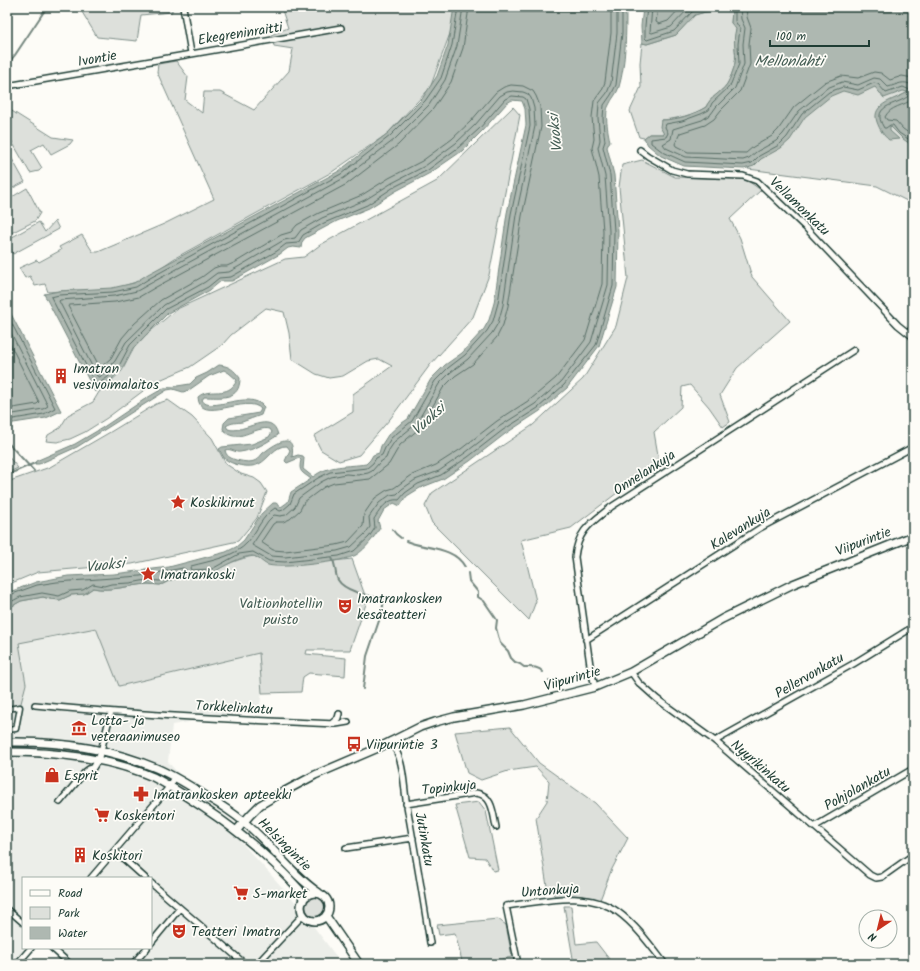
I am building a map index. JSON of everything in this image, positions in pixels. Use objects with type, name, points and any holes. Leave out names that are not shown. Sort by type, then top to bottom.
[{"type":"main road","name":"Viipurintie","points":[[237,830],[260,805],[272,798],[315,775],[420,727],[435,722],[524,705],[595,687],[631,672],[722,619],[793,584],[913,536]]},
{"type":"main road","name":"Helsingintie","points":[[7,742],[63,745],[101,751],[134,759],[175,777],[244,821],[268,843],[308,886],[319,893]]},
{"type":"main road","name":"Helsingintie","points":[[7,752],[46,753],[84,757],[122,766],[152,777],[170,786],[237,830],[261,850],[299,888],[303,901]]},
{"type":"main road","points":[[319,893],[328,901],[329,909],[326,916],[321,920],[314,921],[303,915],[301,909],[303,901],[308,895],[319,893]]},
{"type":"main road","points":[[326,916],[359,964]]},
{"type":"street","points":[[182,7],[191,53]]},
{"type":"street","name":"Ekegreninraitti","points":[[191,53],[341,28]]},
{"type":"street","name":"Ivontie","points":[[7,86],[191,53]]},
{"type":"street","name":"Vellamonkatu","points":[[640,150],[672,170],[687,174],[743,176],[757,181],[805,227],[898,325],[913,337]]},
{"type":"street","points":[[908,333],[913,329]]},
{"type":"street","name":"Onnelankuja","points":[[595,687],[586,640],[575,557],[576,545],[581,535],[588,526],[611,507],[854,350]]},
{"type":"street","name":"Kalevankuja","points":[[586,640],[760,528],[913,447]]},
{"type":"street","name":"Pellervonkatu","points":[[715,741],[853,664],[913,627]]},
{"type":"street","name":"Nyyrikinkatu","points":[[631,672],[639,683],[657,699],[715,741],[870,875],[876,878],[882,877],[913,855]]},
{"type":"street","name":"Torkkelinkatu","points":[[35,705],[111,712],[331,724],[348,722]]},
{"type":"street","points":[[7,709],[20,707],[16,729],[7,730]]},
{"type":"street","points":[[60,802],[85,772],[93,768],[98,760],[111,712]]},
{"type":"street","points":[[331,724],[338,718],[339,714]]},
{"type":"street","name":"Jutinkatu","points":[[390,741],[397,751],[402,768],[406,804],[430,943]]},
{"type":"street","name":"Pohjolankatu","points":[[814,827],[913,769]]},
{"type":"street","points":[[92,877],[170,786],[175,777]]},
{"type":"street","name":"Topinkuja","points":[[406,804],[476,793],[482,794],[490,801],[496,827]]},
{"type":"street","points":[[346,848],[413,838]]},
{"type":"street","points":[[115,851],[144,877]]},
{"type":"street","points":[[152,884],[245,964]]},
{"type":"street","name":"Untonkuja","points":[[518,964],[506,906],[577,898],[595,901],[618,912],[632,925],[666,964]]},
{"type":"street","points":[[152,942],[180,908]]},
{"type":"street","points":[[7,909],[22,922]]},
{"type":"street","points":[[257,964],[303,915]]},
{"type":"street","points":[[17,964],[30,949]]},
{"type":"street","points":[[53,949],[70,964]]},
{"type":"street","points":[[133,964],[146,949]]},
{"type":"shaded area","points":[[96,628],[120,686],[259,653],[262,693],[259,710],[172,725],[168,762],[292,898],[342,964],[76,964],[58,949],[152,949],[152,877],[22,877],[22,949],[24,949],[11,964],[7,964],[7,709],[26,684],[18,642]]},
{"type":"green space","points":[[79,7],[172,7],[172,12],[141,15],[137,41],[97,37]]},
{"type":"green space","points":[[281,7],[456,7],[452,28],[430,88],[387,134],[332,172],[175,258],[142,280],[108,291],[72,290],[48,292],[45,284],[35,286],[30,276],[25,278],[19,268],[37,260],[39,262],[61,250],[59,247],[82,235],[93,252],[98,252],[164,224],[214,199],[157,72],[158,64],[176,61],[188,77],[185,100],[202,113],[204,92],[220,92],[254,110],[289,71],[293,49],[274,46],[271,35],[288,28]]},
{"type":"green space","points":[[731,7],[731,23],[737,29],[735,38],[735,63],[727,84],[710,100],[706,107],[701,110],[673,119],[661,120],[665,134],[649,134],[644,138],[639,137],[630,111],[641,87],[640,63],[642,43],[647,44],[676,35],[694,15],[717,11]]},
{"type":"green space","points":[[879,83],[913,89],[895,99],[913,137],[913,204],[877,186],[748,169],[823,94]]},
{"type":"green space","points":[[513,107],[520,115],[489,275],[473,317],[430,365],[390,419],[359,455],[339,461],[321,450],[314,436],[353,412],[353,394],[392,366],[379,359],[368,361],[343,376],[329,378],[316,374],[292,359],[289,333],[284,312],[266,308],[231,335],[222,345],[190,367],[155,382],[107,418],[85,432],[70,439],[57,442],[46,441],[48,435],[60,428],[68,415],[93,402],[99,392],[122,371],[134,348],[146,335],[177,309],[285,259],[304,257],[320,245],[437,181]]},
{"type":"green space","points":[[7,108],[53,137],[73,140],[70,144],[51,154],[44,143],[31,150],[42,168],[39,171],[30,173],[7,133]]},
{"type":"green space","points":[[7,150],[25,182],[7,191]]},
{"type":"green space","points":[[642,160],[675,177],[745,179],[761,190],[730,219],[740,238],[752,277],[790,321],[737,368],[720,395],[730,422],[723,427],[709,407],[690,385],[682,387],[681,407],[654,432],[659,461],[571,528],[521,540],[536,601],[529,620],[432,523],[425,506],[432,493],[533,425],[583,379],[616,326],[628,278],[619,187],[622,165]]},
{"type":"green space","points":[[27,188],[40,213],[35,221],[7,235],[7,200]]},
{"type":"green space","points":[[55,221],[59,229],[13,254],[7,240],[39,222],[45,232]]},
{"type":"green space","points":[[168,400],[192,417],[212,438],[226,464],[241,474],[254,478],[261,483],[267,492],[257,518],[238,541],[132,564],[38,572],[7,585],[7,482],[50,467],[156,404]]},
{"type":"green space","points":[[7,455],[18,468],[7,473]]},
{"type":"green space","name":"Valtionhotellin puisto","points":[[254,556],[259,559],[333,561],[352,559],[367,601],[350,650],[307,650],[306,654],[346,658],[345,676],[309,673],[303,677],[301,692],[262,693],[259,653],[119,686],[96,628],[19,643],[26,684],[20,707],[7,709],[7,609],[21,601],[43,597],[60,600],[71,595],[84,594],[93,588],[113,589],[148,584],[160,585],[171,580],[187,576],[202,573],[213,573],[232,562]]},
{"type":"green space","points":[[510,727],[539,763],[595,803],[628,838],[611,871],[600,900],[578,895],[555,896],[547,886],[536,818],[547,801],[549,781],[536,767],[508,771],[481,780],[467,773],[455,732]]},
{"type":"green space","points":[[479,802],[486,811],[498,870],[493,871],[485,858],[470,857],[455,805]]},
{"type":"green space","points":[[316,897],[323,900],[326,907],[323,914],[316,917],[309,914],[306,907],[309,900]]},
{"type":"green space","points":[[564,906],[571,906],[576,944],[596,942],[613,964],[574,964]]},
{"type":"green space","points":[[498,919],[506,925],[512,957],[490,961],[490,964],[466,964],[462,961],[455,933],[439,935],[437,925]]},
{"type":"water","name":"Vuoksi","points":[[454,7],[626,7],[623,68],[618,89],[607,112],[607,128],[610,141],[607,147],[614,175],[618,231],[617,287],[599,346],[567,388],[540,411],[505,434],[470,461],[443,479],[420,488],[407,496],[400,506],[394,503],[384,510],[378,521],[380,528],[366,546],[356,555],[339,560],[286,566],[268,565],[256,557],[248,556],[232,562],[213,573],[202,573],[187,576],[171,580],[160,585],[148,584],[113,589],[93,588],[84,594],[71,595],[60,600],[43,597],[21,601],[7,609],[7,593],[36,582],[68,576],[114,574],[169,567],[226,552],[236,547],[244,540],[261,514],[273,503],[276,503],[281,507],[288,502],[291,492],[311,479],[300,469],[301,460],[299,458],[287,463],[285,461],[290,450],[287,446],[283,446],[276,450],[263,462],[251,466],[241,466],[231,463],[224,458],[219,449],[222,447],[252,444],[269,437],[272,432],[270,429],[264,429],[239,436],[233,436],[228,434],[223,429],[224,423],[229,418],[259,413],[261,409],[254,405],[245,404],[206,409],[200,405],[198,397],[203,394],[229,390],[233,386],[237,380],[224,370],[209,376],[189,390],[183,392],[173,389],[167,390],[77,447],[39,464],[34,464],[36,461],[75,444],[164,388],[190,384],[196,378],[219,365],[226,366],[231,369],[240,378],[237,391],[228,396],[204,397],[202,400],[206,404],[213,405],[240,400],[257,402],[264,407],[261,415],[226,426],[228,429],[234,430],[256,424],[270,424],[275,427],[278,435],[251,450],[238,452],[225,450],[226,454],[230,458],[252,462],[279,443],[288,441],[291,444],[292,457],[298,455],[303,456],[303,469],[313,477],[332,468],[366,464],[373,455],[379,453],[381,446],[388,435],[408,419],[431,379],[445,365],[462,353],[484,329],[489,320],[494,303],[507,213],[526,125],[525,109],[522,101],[512,100],[507,103],[462,151],[430,173],[396,191],[369,208],[337,221],[305,238],[302,242],[301,248],[288,248],[232,281],[221,281],[210,290],[168,313],[133,348],[123,367],[111,380],[95,392],[44,294],[59,291],[112,288],[134,283],[339,171],[388,133],[422,99],[437,76],[448,45]]},
{"type":"water","points":[[643,7],[727,7],[717,11],[695,15],[676,35],[647,44],[642,43],[641,26]]},
{"type":"water","name":"Mellonlahti","points":[[731,7],[913,7],[913,146],[903,139],[890,126],[890,131],[899,139],[889,140],[881,130],[876,116],[877,110],[886,102],[908,92],[903,91],[884,98],[875,87],[858,95],[843,91],[831,96],[805,117],[790,140],[781,148],[761,159],[754,166],[744,169],[684,166],[661,156],[648,145],[644,138],[649,134],[664,134],[660,127],[661,120],[685,116],[706,107],[710,100],[727,84],[735,63],[734,38],[736,29],[731,23]]},
{"type":"water","points":[[10,312],[61,411],[46,418],[7,424],[7,314]]},
{"type":"waterway","points":[[7,65],[47,7]]},
{"type":"waterway","points":[[7,442],[34,471]]},
{"type":"waterway","points":[[7,475],[35,463]]},
{"type":"waterway","points":[[392,529],[401,538]]},
{"type":"waterway","points":[[406,541],[413,544],[438,549],[454,555],[465,567]]},
{"type":"waterway","points":[[332,558],[337,578],[346,588],[384,599],[382,612],[367,656],[363,689]]},
{"type":"waterway","points":[[468,573],[469,581],[478,592],[478,597],[484,601],[497,620],[496,628],[500,643],[508,651],[511,658],[524,667],[537,668],[543,672]]},
{"type":"waterway","points":[[549,680],[554,687]]},
{"type":"place","name":"Imatran vesivoimalaitos","points":[[61,376]]},
{"type":"place","name":"Koskikirnut","points":[[178,502]]},
{"type":"place","name":"Imatrankoski","points":[[148,574]]},
{"type":"place","name":"Imatrankosken kesäteatteri","points":[[345,606]]},
{"type":"place","name":"Lotta- ja veteraanimuseo","points":[[79,728]]},
{"type":"place","name":"Viipurintie 3","points":[[354,744]]},
{"type":"place","name":"Esprit","points":[[52,775]]},
{"type":"place","name":"Imatrankosken apteekki","points":[[141,794]]},
{"type":"place","name":"Koskentori","points":[[102,815]]},
{"type":"place","name":"Koskitori","points":[[80,855]]},
{"type":"place","name":"S-market","points":[[241,893]]},
{"type":"place","name":"Teatteri Imatra","points":[[179,931]]}]
